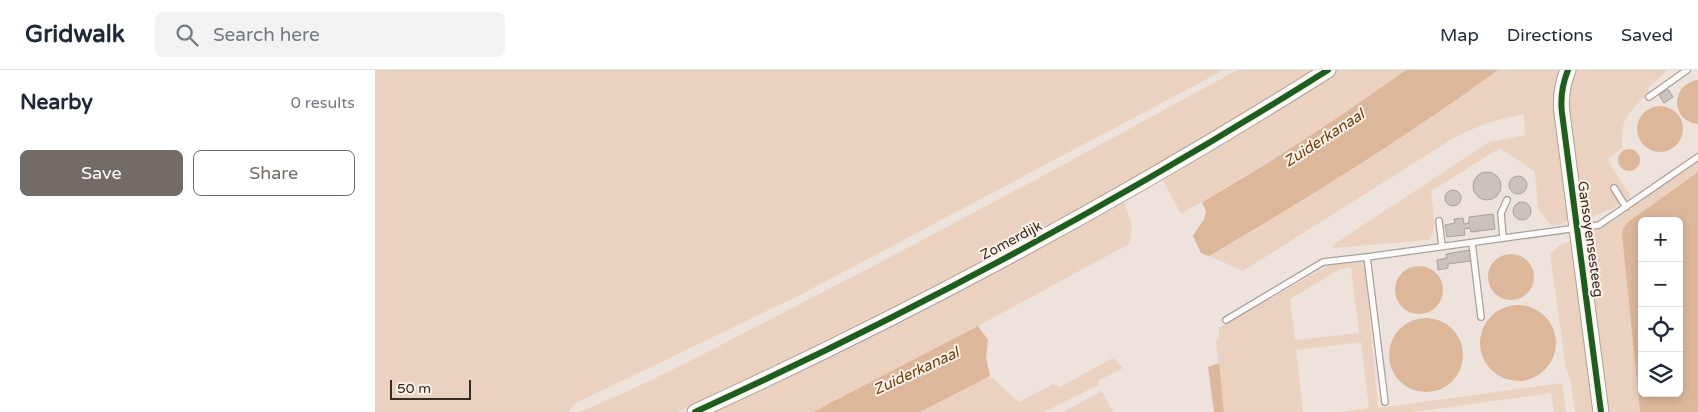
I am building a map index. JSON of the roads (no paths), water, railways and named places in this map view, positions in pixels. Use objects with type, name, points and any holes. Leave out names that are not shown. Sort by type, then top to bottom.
[{"type":"street","name":"Zomerdijk","points":[[695,412],[863,333],[1051,233],[1192,154],[1328,70]]},
{"type":"street","name":"Gansoyensesteeg","points":[[1567,70],[1560,100],[1601,412]]},
{"type":"lane","points":[[1649,97],[1687,70]]},
{"type":"lane","points":[[1227,320],[1323,262],[1599,225],[1698,157]]},
{"type":"lane","points":[[1614,188],[1626,207]]},
{"type":"lane","points":[[1503,238],[1501,213],[1507,200]]},
{"type":"lane","points":[[1439,221],[1442,246]]},
{"type":"lane","points":[[1472,242],[1481,317]]},
{"type":"lane","points":[[1367,257],[1385,402]]},
{"type":"water","name":"Zuiderkanaal","points":[[1406,70],[1498,70],[1392,143],[1283,212],[1209,256],[1201,253],[1193,236],[1204,219],[1206,211],[1202,202],[1305,139]]},
{"type":"water","points":[[1698,80],[1698,124],[1682,116],[1678,110],[1677,102],[1682,88]]},
{"type":"water","points":[[1660,106],[1673,110],[1679,116],[1683,129],[1679,142],[1673,148],[1660,152],[1647,148],[1641,142],[1637,129],[1641,116],[1647,110]]},
{"type":"water","points":[[1629,149],[1637,152],[1640,160],[1637,168],[1629,171],[1621,168],[1618,160],[1621,152]]},
{"type":"water","points":[[1698,172],[1698,412],[1640,412],[1638,397],[1683,397],[1683,217],[1638,217],[1638,392],[1622,235],[1623,229],[1628,222]]},
{"type":"water","points":[[1516,254],[1520,255],[1530,264],[1533,268],[1533,286],[1524,296],[1516,300],[1506,300],[1498,296],[1489,286],[1488,272],[1492,264],[1502,255]]},
{"type":"water","points":[[1414,266],[1424,266],[1436,273],[1443,285],[1443,295],[1436,307],[1424,314],[1414,314],[1406,310],[1399,303],[1395,295],[1395,285],[1399,277],[1406,270]]},
{"type":"water","points":[[1518,305],[1532,308],[1545,316],[1553,329],[1556,343],[1553,357],[1545,370],[1532,378],[1518,381],[1504,378],[1491,370],[1483,357],[1480,343],[1483,329],[1491,316],[1504,308]]},
{"type":"water","points":[[1419,318],[1433,318],[1447,324],[1457,334],[1463,348],[1461,369],[1447,386],[1433,392],[1419,392],[1405,386],[1395,376],[1389,362],[1389,348],[1395,334],[1405,324]]},
{"type":"water","name":"Zuiderkanaal","points":[[978,326],[988,340],[986,358],[990,376],[920,412],[813,412]]},
{"type":"water","points":[[1219,363],[1224,412],[1214,412],[1208,367]]}]
